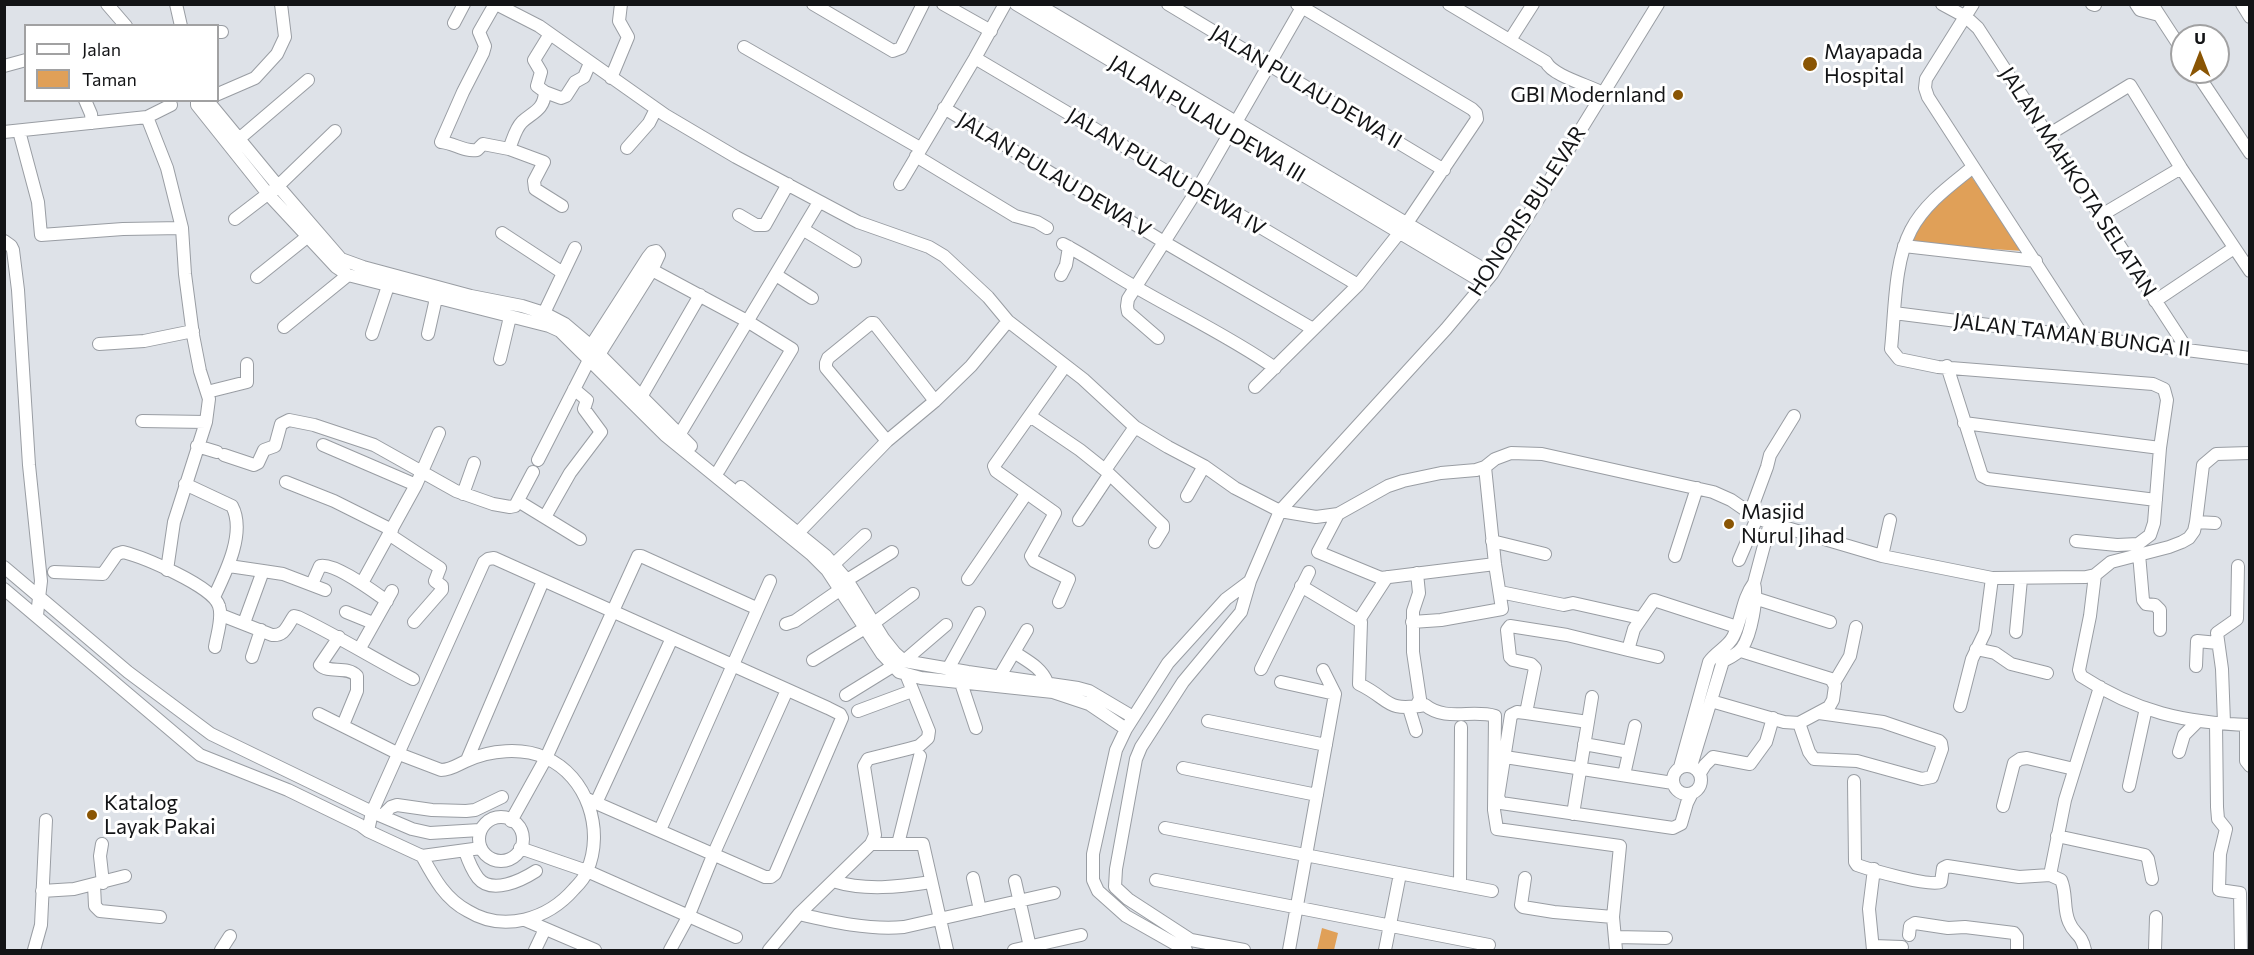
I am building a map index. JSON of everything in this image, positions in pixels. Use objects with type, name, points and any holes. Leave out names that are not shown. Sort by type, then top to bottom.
[{"type":"street","points":[[107,4],[124,24]]},
{"type":"street","points":[[176,4],[181,24]]},
{"type":"street","points":[[219,94],[255,78],[277,54],[285,37],[281,4]]},
{"type":"street","points":[[454,23],[464,4]]},
{"type":"street","points":[[562,206],[535,189],[534,182],[544,162],[509,149],[483,144],[477,150],[466,151],[450,143],[441,142],[483,53],[484,46],[479,32],[495,4],[512,11],[550,34],[656,109],[736,157],[872,228],[922,245],[944,256],[988,297],[1008,321],[1065,366],[1135,427],[1204,466],[1234,488],[1280,511],[1316,517],[1338,514],[1388,486],[1403,481],[1485,467],[1495,459],[1511,453],[1542,454],[1713,492],[1731,500],[1753,516],[1770,523],[1882,555],[1992,578],[2079,578],[2095,575],[2111,561],[2169,547],[2189,538],[2194,531],[2204,465],[2207,460],[2220,453],[2250,453]]},
{"type":"street","points":[[611,78],[628,37],[619,21],[621,4]]},
{"type":"street","points":[[813,4],[893,51],[901,48],[923,4]]},
{"type":"street","points":[[943,4],[991,31]]},
{"type":"street","points":[[900,184],[1005,4]]},
{"type":"street","name":"JALAN PULAU DEWA III","points":[[1016,4],[1234,129],[1407,223],[1488,278]]},
{"type":"street","name":"JALAN PULAU DEWA III","points":[[1037,4],[1399,233],[1488,278]]},
{"type":"street","name":"JALAN PULAU DEWA II","points":[[1168,4],[1444,170]]},
{"type":"street","points":[[1449,4],[1546,62],[1548,66],[1575,83],[1582,83],[1603,93]]},
{"type":"street","points":[[1510,40],[1533,4]]},
{"type":"street","name":"HONORIS BULEVAR","points":[[1115,887],[1116,869],[1136,759],[1183,682],[1242,612],[1250,581],[1280,511],[1438,338],[1488,278],[1658,4]]},
{"type":"street","name":"JALAN MAHKOTA SELATAN","points":[[1942,4],[1966,17],[1978,28],[2187,349]]},
{"type":"street","points":[[1973,4],[1931,69],[1925,88],[1933,106],[2083,336]]},
{"type":"street","points":[[2136,4],[2140,10],[2156,10],[2170,32]]},
{"type":"street","points":[[2242,4],[2250,16]]},
{"type":"street","points":[[1158,338],[1128,312],[1128,299],[1234,129],[1301,5],[1476,112],[1477,118],[1407,223],[1358,285],[1255,387]]},
{"type":"street","points":[[550,34],[534,60],[541,72],[537,86],[545,92],[561,98],[566,96],[575,82],[584,77],[590,63]]},
{"type":"street","points":[[744,47],[918,152],[1015,216],[1037,222],[1047,228]]},
{"type":"street","name":"JALAN PULAU DEWA IV","points":[[975,58],[1358,285]]},
{"type":"street","points":[[4,66],[24,61]]},
{"type":"street","points":[[240,138],[308,80]]},
{"type":"street","points":[[2204,84],[2248,146]]},
{"type":"street","points":[[2048,135],[2130,85],[2181,168],[2250,271]]},
{"type":"street","points":[[509,149],[523,122],[538,110],[545,92]]},
{"type":"street","points":[[87,102],[92,114],[92,123]]},
{"type":"street","points":[[201,102],[240,138],[273,190],[341,259],[510,317],[549,326],[560,332],[641,396],[677,440],[719,470],[795,535],[844,585]]},
{"type":"street","points":[[201,102],[273,190],[307,237],[336,267],[348,275],[388,286],[544,313],[565,324],[591,356],[677,440],[795,535],[818,547],[834,564],[844,585],[870,625],[895,653],[899,663],[899,672],[1053,692],[1089,704],[1126,729]]},
{"type":"street","points":[[4,132],[147,117],[171,105]]},
{"type":"street","name":"JALAN PULAU DEWA V","points":[[944,108],[1164,242],[1313,329]]},
{"type":"street","points":[[627,148],[649,123],[656,109]]},
{"type":"street","points":[[147,117],[167,168],[182,228],[185,274],[193,331],[208,406],[206,422],[174,522],[167,570]]},
{"type":"street","points":[[20,130],[38,202],[41,235],[123,229],[182,228]]},
{"type":"street","points":[[235,219],[273,190],[335,131]]},
{"type":"street","points":[[1973,167],[1948,186],[1927,207],[1911,230],[1900,261],[1891,349],[1894,355],[1906,360],[2160,386],[2167,392],[2152,530],[2145,540],[2138,544],[2117,545],[2076,541]]},
{"type":"street","points":[[2100,216],[2181,168]]},
{"type":"street","points":[[739,215],[756,225],[765,225],[788,184]]},
{"type":"street","points":[[677,440],[819,202]]},
{"type":"street","points":[[804,230],[855,261]]},
{"type":"street","points":[[502,233],[563,273]]},
{"type":"street","points":[[257,277],[307,237]]},
{"type":"street","points":[[4,241],[13,250],[18,290],[29,465],[41,581],[37,615]]},
{"type":"street","points":[[1061,275],[1066,265],[1066,246],[1097,262],[1135,288],[1275,368]]},
{"type":"street","points":[[1904,246],[2036,261]]},
{"type":"street","points":[[544,313],[575,248]]},
{"type":"street","points":[[2155,301],[2234,248]]},
{"type":"street","points":[[197,446],[254,465],[258,463],[264,450],[274,446],[281,424],[289,420],[314,425],[374,445],[463,494],[493,504],[513,507],[591,356],[648,257],[654,251],[658,255],[652,270],[591,356]]},
{"type":"street","points":[[652,270],[791,347],[792,351],[719,470]]},
{"type":"street","points":[[284,327],[348,275]]},
{"type":"street","points":[[776,275],[812,298]]},
{"type":"street","points":[[372,334],[388,286]]},
{"type":"street","points":[[428,334],[438,293]]},
{"type":"street","points":[[641,396],[700,295]]},
{"type":"street","name":"JALAN TAMAN BUNGA II","points":[[1894,314],[2250,358]]},
{"type":"street","points":[[500,359],[510,317]]},
{"type":"street","points":[[795,535],[887,441],[935,401],[971,366],[1008,321]]},
{"type":"street","points":[[887,441],[826,368],[828,358],[871,323],[874,323],[935,401]]},
{"type":"street","points":[[99,344],[144,341],[193,331]]},
{"type":"street","points":[[207,392],[247,382],[247,363]]},
{"type":"street","points":[[1059,602],[1069,579],[1034,561],[1031,556],[1055,515],[1054,512],[996,471],[994,466],[1065,366]]},
{"type":"street","points":[[1947,366],[1982,476],[1988,479],[2156,500]]},
{"type":"street","points":[[545,517],[570,473],[600,432],[584,409],[587,400],[574,388]]},
{"type":"street","points":[[1030,416],[1080,450],[1163,525],[1155,542]]},
{"type":"street","points":[[1739,560],[1770,454],[1794,416]]},
{"type":"street","points":[[142,421],[206,422]]},
{"type":"street","points":[[1964,423],[2160,448]]},
{"type":"street","points":[[1079,520],[1135,427]]},
{"type":"street","points":[[362,583],[423,472],[439,433]]},
{"type":"street","points":[[323,446],[416,485]]},
{"type":"street","points":[[463,494],[474,463]]},
{"type":"street","points":[[1187,496],[1204,466]]},
{"type":"street","points":[[1412,622],[1501,611],[1503,607],[1492,541],[1485,467]]},
{"type":"street","points":[[286,482],[334,501],[391,533],[440,568],[435,580],[442,586],[442,590],[414,622]]},
{"type":"street","points":[[185,484],[234,508],[238,524],[229,566],[214,597]]},
{"type":"street","points":[[1675,555],[1697,488]]},
{"type":"street","points":[[968,579],[1026,494]]},
{"type":"street","points":[[518,501],[580,539]]},
{"type":"street","points":[[1338,514],[1318,552],[1375,577],[1495,564]]},
{"type":"street","points":[[1882,555],[1890,520]]},
{"type":"street","points":[[2196,522],[2216,522]]},
{"type":"street","points":[[1688,796],[1677,790],[1711,701],[1723,661],[1741,651],[1748,638],[1751,597],[1770,523]]},
{"type":"street","points":[[834,564],[865,535]]},
{"type":"street","points":[[1492,541],[1545,554]]},
{"type":"street","points":[[54,572],[103,574],[117,554],[123,552],[195,583],[218,602],[221,615],[215,647]]},
{"type":"street","points":[[786,624],[795,621],[892,552]]},
{"type":"street","points":[[2139,554],[2143,600],[2146,604],[2158,607],[2160,630]]},
{"type":"street","points":[[511,821],[546,758],[639,555],[756,608]]},
{"type":"street","points":[[319,714],[399,754],[441,770],[491,753],[517,751],[546,758],[574,777],[592,801],[765,877],[775,874],[842,718],[840,714],[543,580],[494,558],[488,559],[484,562],[399,754],[377,814],[368,831]]},
{"type":"street","points":[[312,584],[322,565],[327,565],[389,596],[360,648]]},
{"type":"street","points":[[229,566],[283,574],[325,590]]},
{"type":"street","points":[[2238,566],[2237,619],[2217,633],[2222,669],[2217,807],[2218,819],[2226,830],[2220,854],[2219,890],[2240,892],[2241,951]]},
{"type":"street","points":[[4,567],[39,594],[128,672],[211,734],[412,829],[430,832],[477,830],[494,819],[503,818],[511,821],[521,833],[520,848],[516,855],[508,860],[500,861],[484,854],[479,841],[477,830],[475,810]]},
{"type":"street","points":[[244,623],[263,571]]},
{"type":"street","points":[[1260,669],[1309,572]]},
{"type":"street","points":[[1416,731],[1413,707],[1419,699],[1412,622],[1419,592],[1417,573]]},
{"type":"street","points":[[2095,575],[2090,616],[2079,670],[2081,676],[2100,687],[2169,717],[2197,722],[2248,725],[2246,760],[2250,766]]},
{"type":"street","points":[[1359,620],[1387,577]]},
{"type":"street","points":[[1960,706],[1976,649],[1985,632],[1992,578]]},
{"type":"street","points":[[2016,632],[2021,579]]},
{"type":"street","points":[[467,760],[543,580]]},
{"type":"street","points":[[660,830],[770,580]]},
{"type":"street","points":[[1186,951],[1126,916],[1098,891],[1093,880],[1093,854],[1116,750],[1126,729],[1168,663],[1226,599],[1250,581]]},
{"type":"street","points":[[1301,586],[1359,620],[1362,625],[1358,683],[1375,692],[1394,707],[1425,705],[1434,712],[1495,716],[1494,810],[1496,827],[1618,845],[1620,848],[1613,917],[1616,951]]},
{"type":"street","points":[[4,588],[200,755],[288,790],[422,856],[481,848]]},
{"type":"street","points":[[1500,592],[1564,605],[1573,603],[1640,618]]},
{"type":"street","points":[[813,660],[870,625],[913,594]]},
{"type":"street","points":[[1751,597],[1830,622]]},
{"type":"street","points":[[1685,772],[1709,662],[1731,641],[1751,597]]},
{"type":"street","points":[[1628,650],[1640,618],[1654,600],[1737,627]]},
{"type":"street","points":[[346,612],[374,623]]},
{"type":"street","points":[[948,669],[979,613]]},
{"type":"street","points":[[221,615],[272,635],[281,635],[295,616],[360,648],[382,663],[413,679]]},
{"type":"street","points":[[846,695],[899,663],[946,625]]},
{"type":"street","points":[[1526,713],[1535,669],[1531,664],[1509,657],[1507,630],[1510,626],[1567,635],[1658,657]]},
{"type":"street","points":[[1711,701],[1784,722],[1799,723],[1829,707],[1833,700],[1834,683],[1850,656],[1856,627]]},
{"type":"street","points":[[252,657],[261,630]]},
{"type":"street","points":[[1000,676],[1027,630]]},
{"type":"street","points":[[339,638],[320,665],[326,669],[351,671],[357,676],[357,691],[343,725]]},
{"type":"street","points":[[422,856],[434,879],[448,896],[468,911],[485,919],[508,922],[525,920],[546,913],[564,901],[587,871],[592,850],[592,801],[672,638]]},
{"type":"street","points":[[2196,666],[2197,641],[2218,643]]},
{"type":"street","points":[[1186,644],[1201,661]]},
{"type":"street","points":[[1976,649],[1995,653],[2011,664],[2047,673]]},
{"type":"street","points":[[1741,651],[1826,677],[1834,683]]},
{"type":"street","points":[[1014,652],[1038,667],[1047,682]]},
{"type":"street","points":[[899,663],[948,669],[965,679],[1000,676],[1047,682],[1089,691],[1133,717]]},
{"type":"street","points":[[1289,951],[1335,694],[1323,670]]},
{"type":"street","points":[[769,951],[799,914],[871,844],[875,835],[865,762],[868,759],[919,746],[927,738],[929,731],[906,674]]},
{"type":"street","points":[[965,679],[976,728]]},
{"type":"street","points":[[1281,682],[1335,694]]},
{"type":"street","points":[[2050,875],[2074,769],[2100,687]]},
{"type":"street","points":[[670,951],[688,917],[787,690]]},
{"type":"street","points":[[858,711],[912,691]]},
{"type":"street","points":[[1573,814],[1592,697]]},
{"type":"street","points":[[2129,786],[2146,708]]},
{"type":"street","points":[[1799,723],[1809,752],[1814,759],[1857,761],[1922,779],[1932,777],[1942,749],[1938,741],[1883,722],[1820,712]]},
{"type":"street","points":[[1505,757],[1624,775],[1685,772],[1702,777],[1701,785],[1688,796],[1683,821],[1677,827],[1501,803],[1498,797],[1509,717],[1513,713],[1588,722]]},
{"type":"street","points":[[1685,772],[1715,757],[1744,765],[1750,764],[1766,742],[1773,718]]},
{"type":"street","points":[[1208,720],[1326,745]]},
{"type":"street","points":[[2179,752],[2184,735],[2197,722]]},
{"type":"street","points":[[1624,775],[1635,726]]},
{"type":"street","points":[[1460,885],[1461,727]]},
{"type":"street","points":[[1584,744],[1629,752]]},
{"type":"street","points":[[898,844],[920,756]]},
{"type":"street","points":[[2002,806],[2014,763],[2020,759],[2027,758],[2074,769]]},
{"type":"street","points":[[1183,768],[1317,795]]},
{"type":"street","points":[[1854,781],[1855,862],[1860,866],[1896,874],[1902,878],[1935,884],[1941,882],[1943,868],[1947,866],[2019,877],[2050,875],[2061,879],[2069,922],[2079,934],[2085,951]]},
{"type":"street","points":[[377,814],[396,805],[432,810],[475,810],[502,797]]},
{"type":"street","points":[[34,951],[41,925],[46,820]]},
{"type":"street","points":[[1166,828],[1492,891]]},
{"type":"street","points":[[2057,836],[2145,855],[2152,879]]},
{"type":"street","points":[[102,844],[95,906],[100,910],[160,917]]},
{"type":"street","points":[[871,844],[923,844],[947,951]]},
{"type":"street","points":[[520,848],[587,871],[736,937]]},
{"type":"street","points":[[465,851],[479,879],[485,883],[506,885],[516,883],[536,871]]},
{"type":"street","points":[[1874,869],[1869,909],[1873,948],[1902,947]]},
{"type":"street","points":[[1384,951],[1400,874]]},
{"type":"street","points":[[42,891],[74,890],[125,876]]},
{"type":"street","points":[[973,878],[980,910]]},
{"type":"street","points":[[1525,878],[1521,905],[1523,907],[1613,917]]},
{"type":"street","points":[[1156,879],[1489,945]]},
{"type":"street","points":[[833,881],[845,885],[896,887],[931,882]]},
{"type":"street","points":[[1015,881],[1030,947]]},
{"type":"street","points":[[1098,891],[1115,887],[1128,899],[1191,940],[1244,951]]},
{"type":"street","points":[[799,914],[837,923],[890,928],[940,920],[1054,893]]},
{"type":"street","points":[[2155,951],[2156,917]]},
{"type":"street","points":[[525,920],[595,951]]},
{"type":"street","points":[[1909,935],[1910,926],[1916,923],[2014,933],[2017,937],[2017,951]]},
{"type":"street","points":[[535,951],[545,929]]},
{"type":"street","points":[[1016,950],[1081,935]]},
{"type":"street","points":[[221,951],[231,936]]},
{"type":"street","points":[[1615,937],[1666,938]]},
{"type":"green space","points":[[1971,176],[2024,251],[1909,244],[1934,205]]},
{"type":"green space","points":[[1322,928],[1338,933],[1334,950],[1317,950]]},
{"type":"place","name":"Mayapada Hospital","points":[[1810,64]]},
{"type":"place","name":"GBI Modernland","points":[[1678,95]]},
{"type":"place","name":"Masjid Nurul Jihad","points":[[1729,524]]},
{"type":"place","name":"Katalog Layak Pakai","points":[[92,815]]}]
